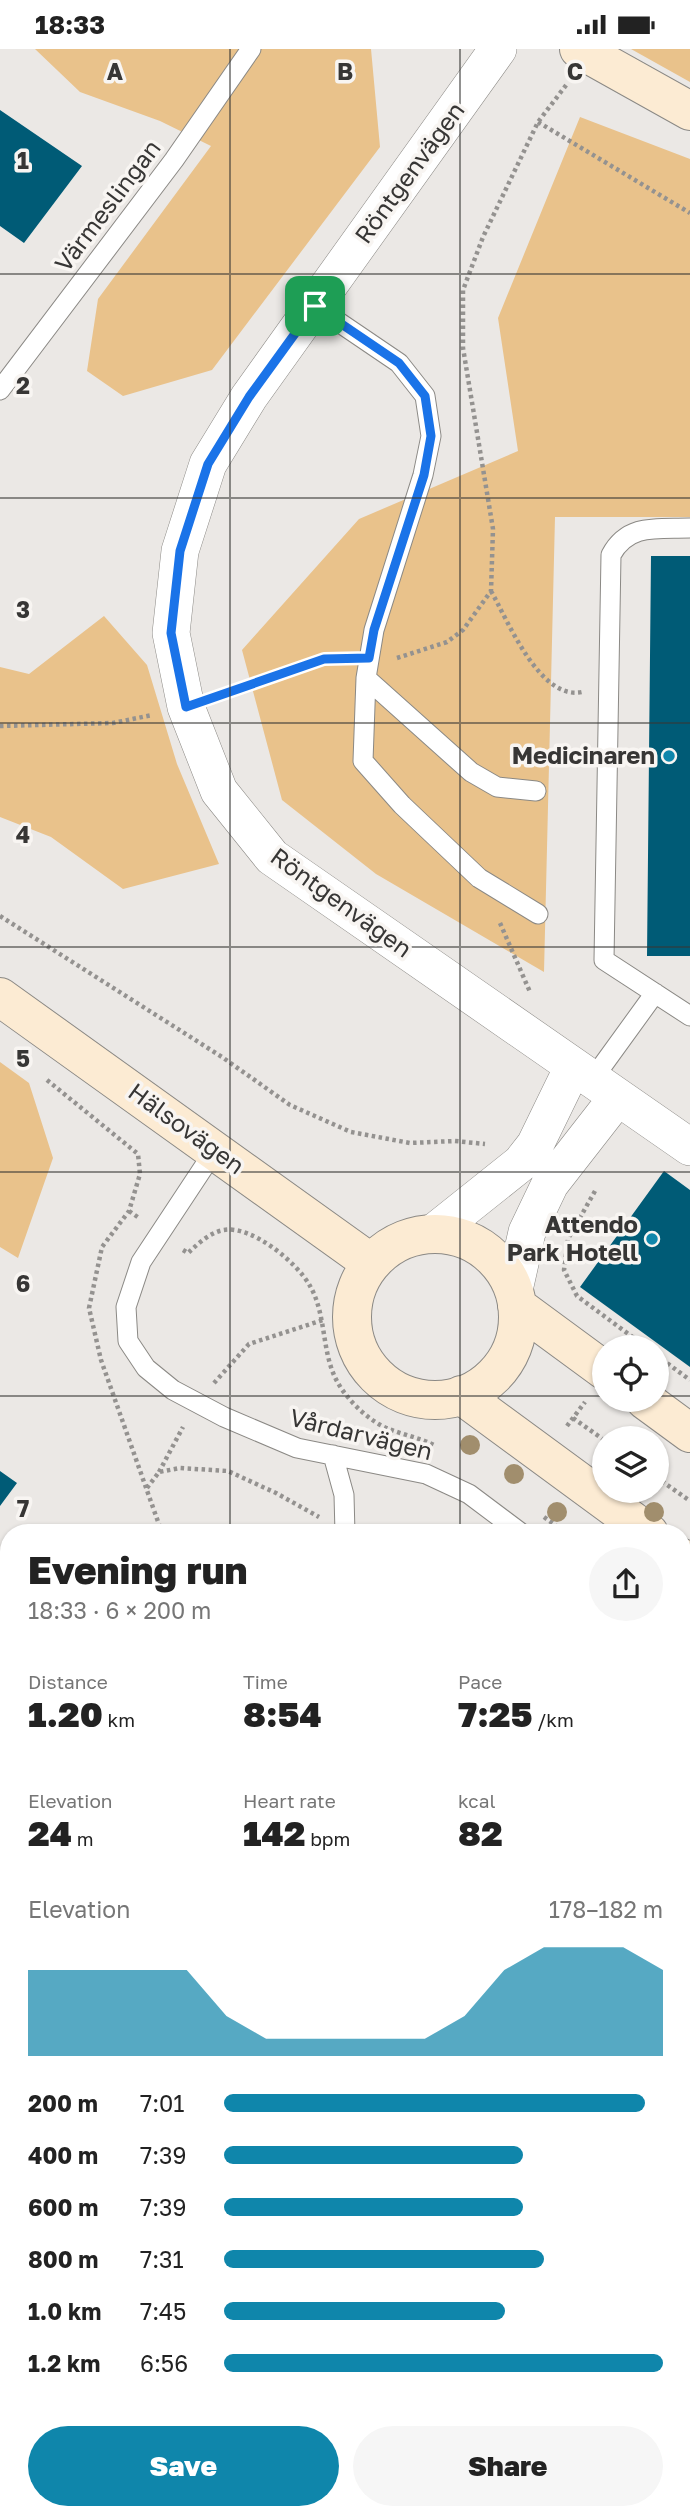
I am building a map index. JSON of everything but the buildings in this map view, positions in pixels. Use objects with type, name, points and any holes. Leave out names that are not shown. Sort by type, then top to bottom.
[{"type":"street","name":"Röntgenvägen","points":[[498,49],[249,397],[208,464],[180,551],[171,633],[186,707],[219,791],[272,857],[690,1147]]},
{"type":"street","points":[[584,52],[690,111]]},
{"type":"street","name":"Hälsovägen","points":[[0,997],[371,1263]]},
{"type":"street","points":[[432,1234],[521,1163],[594,1081]]},
{"type":"street","points":[[592,1360],[515,1298],[501,1267],[482,1248],[458,1237],[432,1234],[409,1238],[388,1248],[371,1263],[358,1283],[352,1307],[353,1331],[360,1353],[373,1373],[392,1388],[414,1397],[438,1400],[461,1395],[482,1385],[499,1370],[511,1350],[517,1328],[515,1298],[527,1232],[551,1184],[594,1081]]},
{"type":"street","points":[[461,1395],[637,1524]]},
{"type":"street","points":[[661,1412],[690,1433]]},
{"type":"lane","name":"Värmeslingan","points":[[0,390],[174,160],[251,49]]},
{"type":"lane","points":[[315,306],[399,363],[425,396],[431,436],[424,475],[374,630],[366,678],[363,761],[402,806],[479,878],[538,914]]},
{"type":"lane","points":[[690,528],[648,529],[629,534],[617,542],[611,555],[604,960],[690,1016]]},
{"type":"lane","points":[[366,678],[471,772],[496,787],[536,791]]},
{"type":"lane","points":[[594,1081],[655,993]]},
{"type":"lane","name":"Vårdarvägen","points":[[215,1150],[141,1262],[127,1307],[128,1341],[146,1368],[173,1390],[224,1417],[297,1448],[426,1474],[469,1494],[509,1524]]},
{"type":"lane","points":[[333,1455],[344,1495],[345,1524]]},
{"type":"path","points":[[576,693],[560,689],[537,672],[491,591],[493,529],[463,348],[463,290],[483,237],[538,123],[584,52]]},
{"type":"path","points":[[538,123],[690,213]]},
{"type":"path","points":[[0,726],[113,723],[186,707],[324,659],[398,658],[447,642],[464,630],[491,591]]},
{"type":"path","points":[[479,878],[532,995]]},
{"type":"path","points":[[0,916],[222,1057],[289,1105],[351,1132],[410,1143],[455,1141],[488,1145]]},
{"type":"path","points":[[41,1076],[138,1154],[140,1174],[129,1211],[102,1247],[89,1308],[101,1360],[159,1524]]},
{"type":"path","points":[[582,1210],[568,1239],[564,1270],[577,1296],[630,1335]]},
{"type":"path","points":[[159,1233],[188,1253],[222,1230],[243,1230],[279,1252],[310,1285],[323,1321],[328,1353],[337,1383],[356,1407],[386,1428],[445,1451]]},
{"type":"path","points":[[146,1488],[159,1472],[196,1403],[249,1343],[323,1321]]},
{"type":"path","points":[[669,1365],[690,1380]]},
{"type":"path","points":[[573,1418],[592,1431]]},
{"type":"path","points":[[159,1472],[180,1468],[228,1471],[276,1493],[332,1524]]},
{"type":"path","points":[[669,1486],[690,1501]]},
{"type":"shaded area","points":[[35,49],[371,49],[380,147],[212,370],[123,396],[87,371],[98,299],[211,146],[160,121],[80,92]]},
{"type":"shaded area","points":[[631,49],[690,49],[690,82]]},
{"type":"shaded area","points":[[580,117],[690,159],[690,517],[555,517],[544,972],[376,874],[282,800],[242,650],[359,519],[518,451],[498,318]]},
{"type":"shaded area","points":[[104,616],[147,665],[177,764],[219,864],[123,889],[51,837],[0,817],[0,667],[29,674]]},
{"type":"shaded area","points":[[0,1062],[29,1083],[53,1158],[18,1258],[0,1247]]},
{"type":"place","name":"Medicinaren","points":[[669,756]]},
{"type":"place","name":"Attendo Park Hotell","points":[[652,1239]]},
{"type":"route","points":[[315,306],[399,363],[425,396],[431,436],[424,475],[374,630],[369,658],[324,659],[186,707],[171,633],[180,551],[208,464],[249,397],[315,306]]}]
